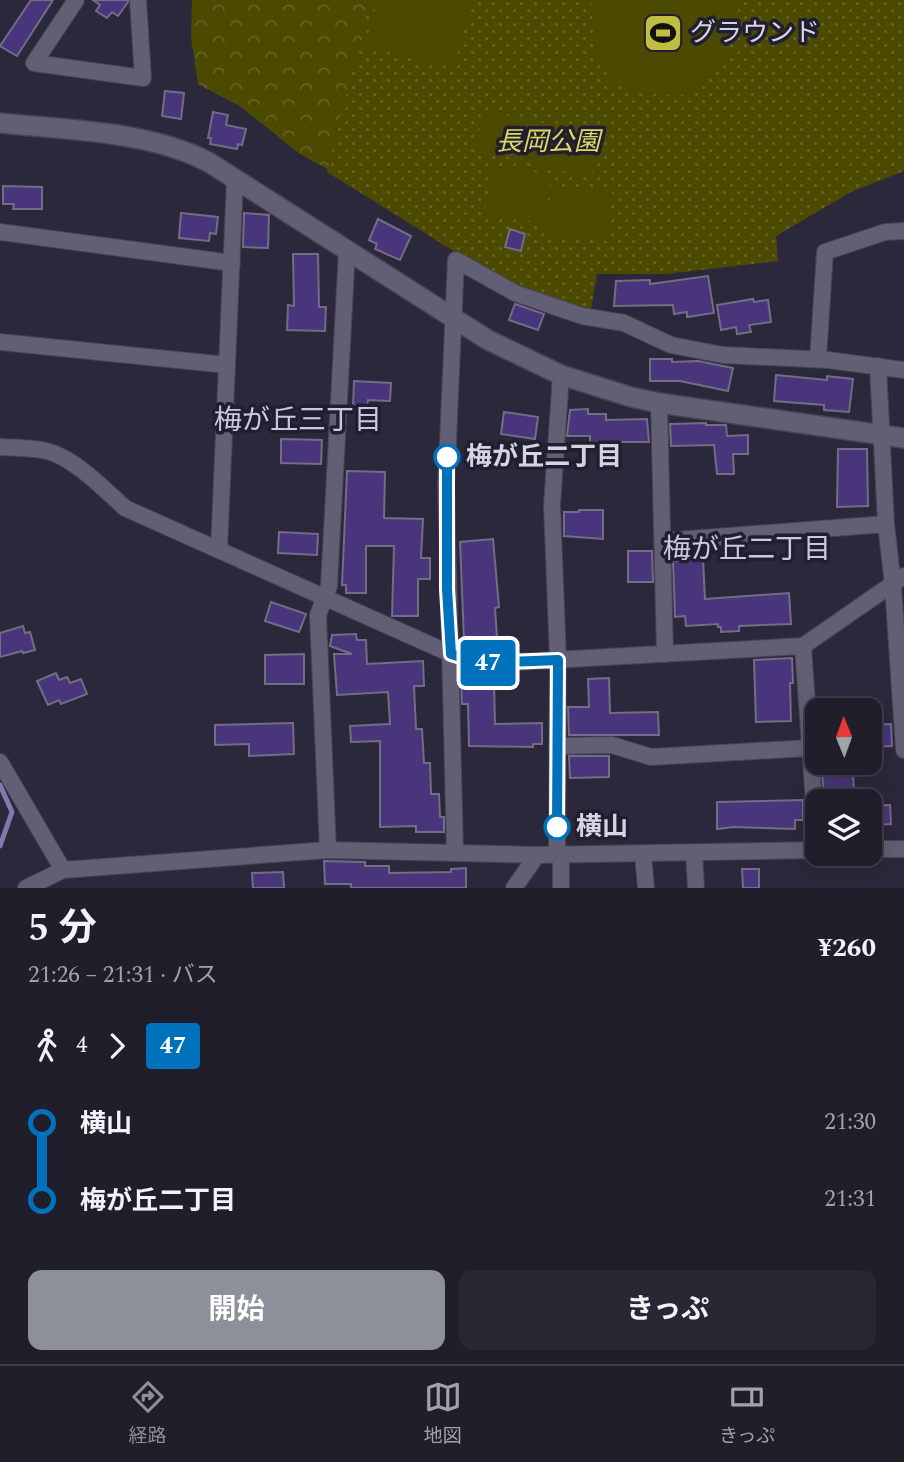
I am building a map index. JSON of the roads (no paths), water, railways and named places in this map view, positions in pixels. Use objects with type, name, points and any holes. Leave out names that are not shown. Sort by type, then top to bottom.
[{"type":"street","points":[[76,0],[34,64],[143,78],[138,0]]},
{"type":"street","points":[[0,123],[162,143],[199,156],[454,319],[506,350],[561,375],[617,394],[659,403],[904,438]]},
{"type":"street","points":[[219,550],[235,179]]},
{"type":"street","points":[[818,359],[825,252],[885,232],[904,231]]},
{"type":"street","points":[[0,232],[232,263]]},
{"type":"street","points":[[328,850],[318,615],[329,586],[347,251]]},
{"type":"street","points":[[455,852],[446,485],[456,260],[514,293],[583,316],[624,323],[671,345],[723,355],[818,359],[904,370]]},
{"type":"street","points":[[0,342],[227,365]]},
{"type":"street","points":[[877,366],[886,524],[899,581],[904,750]]},
{"type":"street","points":[[561,375],[552,505],[558,660],[557,746],[561,888]]},
{"type":"street","points":[[659,403],[665,654]]},
{"type":"street","points":[[0,447],[59,455],[96,482],[125,508],[451,654],[481,663],[803,646],[899,581]]},
{"type":"street","points":[[663,541],[886,524]]},
{"type":"street","points":[[803,646],[807,698]]},
{"type":"street","points":[[557,746],[612,745],[651,757],[805,748]]},
{"type":"street","points":[[0,762],[63,870]]},
{"type":"street","points":[[26,888],[63,870],[328,850],[537,855],[805,849]]},
{"type":"street","points":[[882,849],[904,849]]},
{"type":"street","points":[[694,853],[696,888]]},
{"type":"street","points":[[643,854],[646,888]]},
{"type":"street","points":[[514,888],[537,855]]},
{"type":"waterway","points":[[0,785],[12,812],[0,846]]},
{"type":"place","name":"グラウンド","points":[[663,33]]},
{"type":"place","name":"梅が丘二丁目","points":[[447,457]]},
{"type":"place","name":"横山","points":[[557,827]]},
{"type":"district","name":"梅が丘三丁目","points":[[298,420]]},
{"type":"district","name":"梅が丘二丁目","points":[[747,549]]},
{"type":"park label","name":"長岡公園","points":[[548,142]]}]
